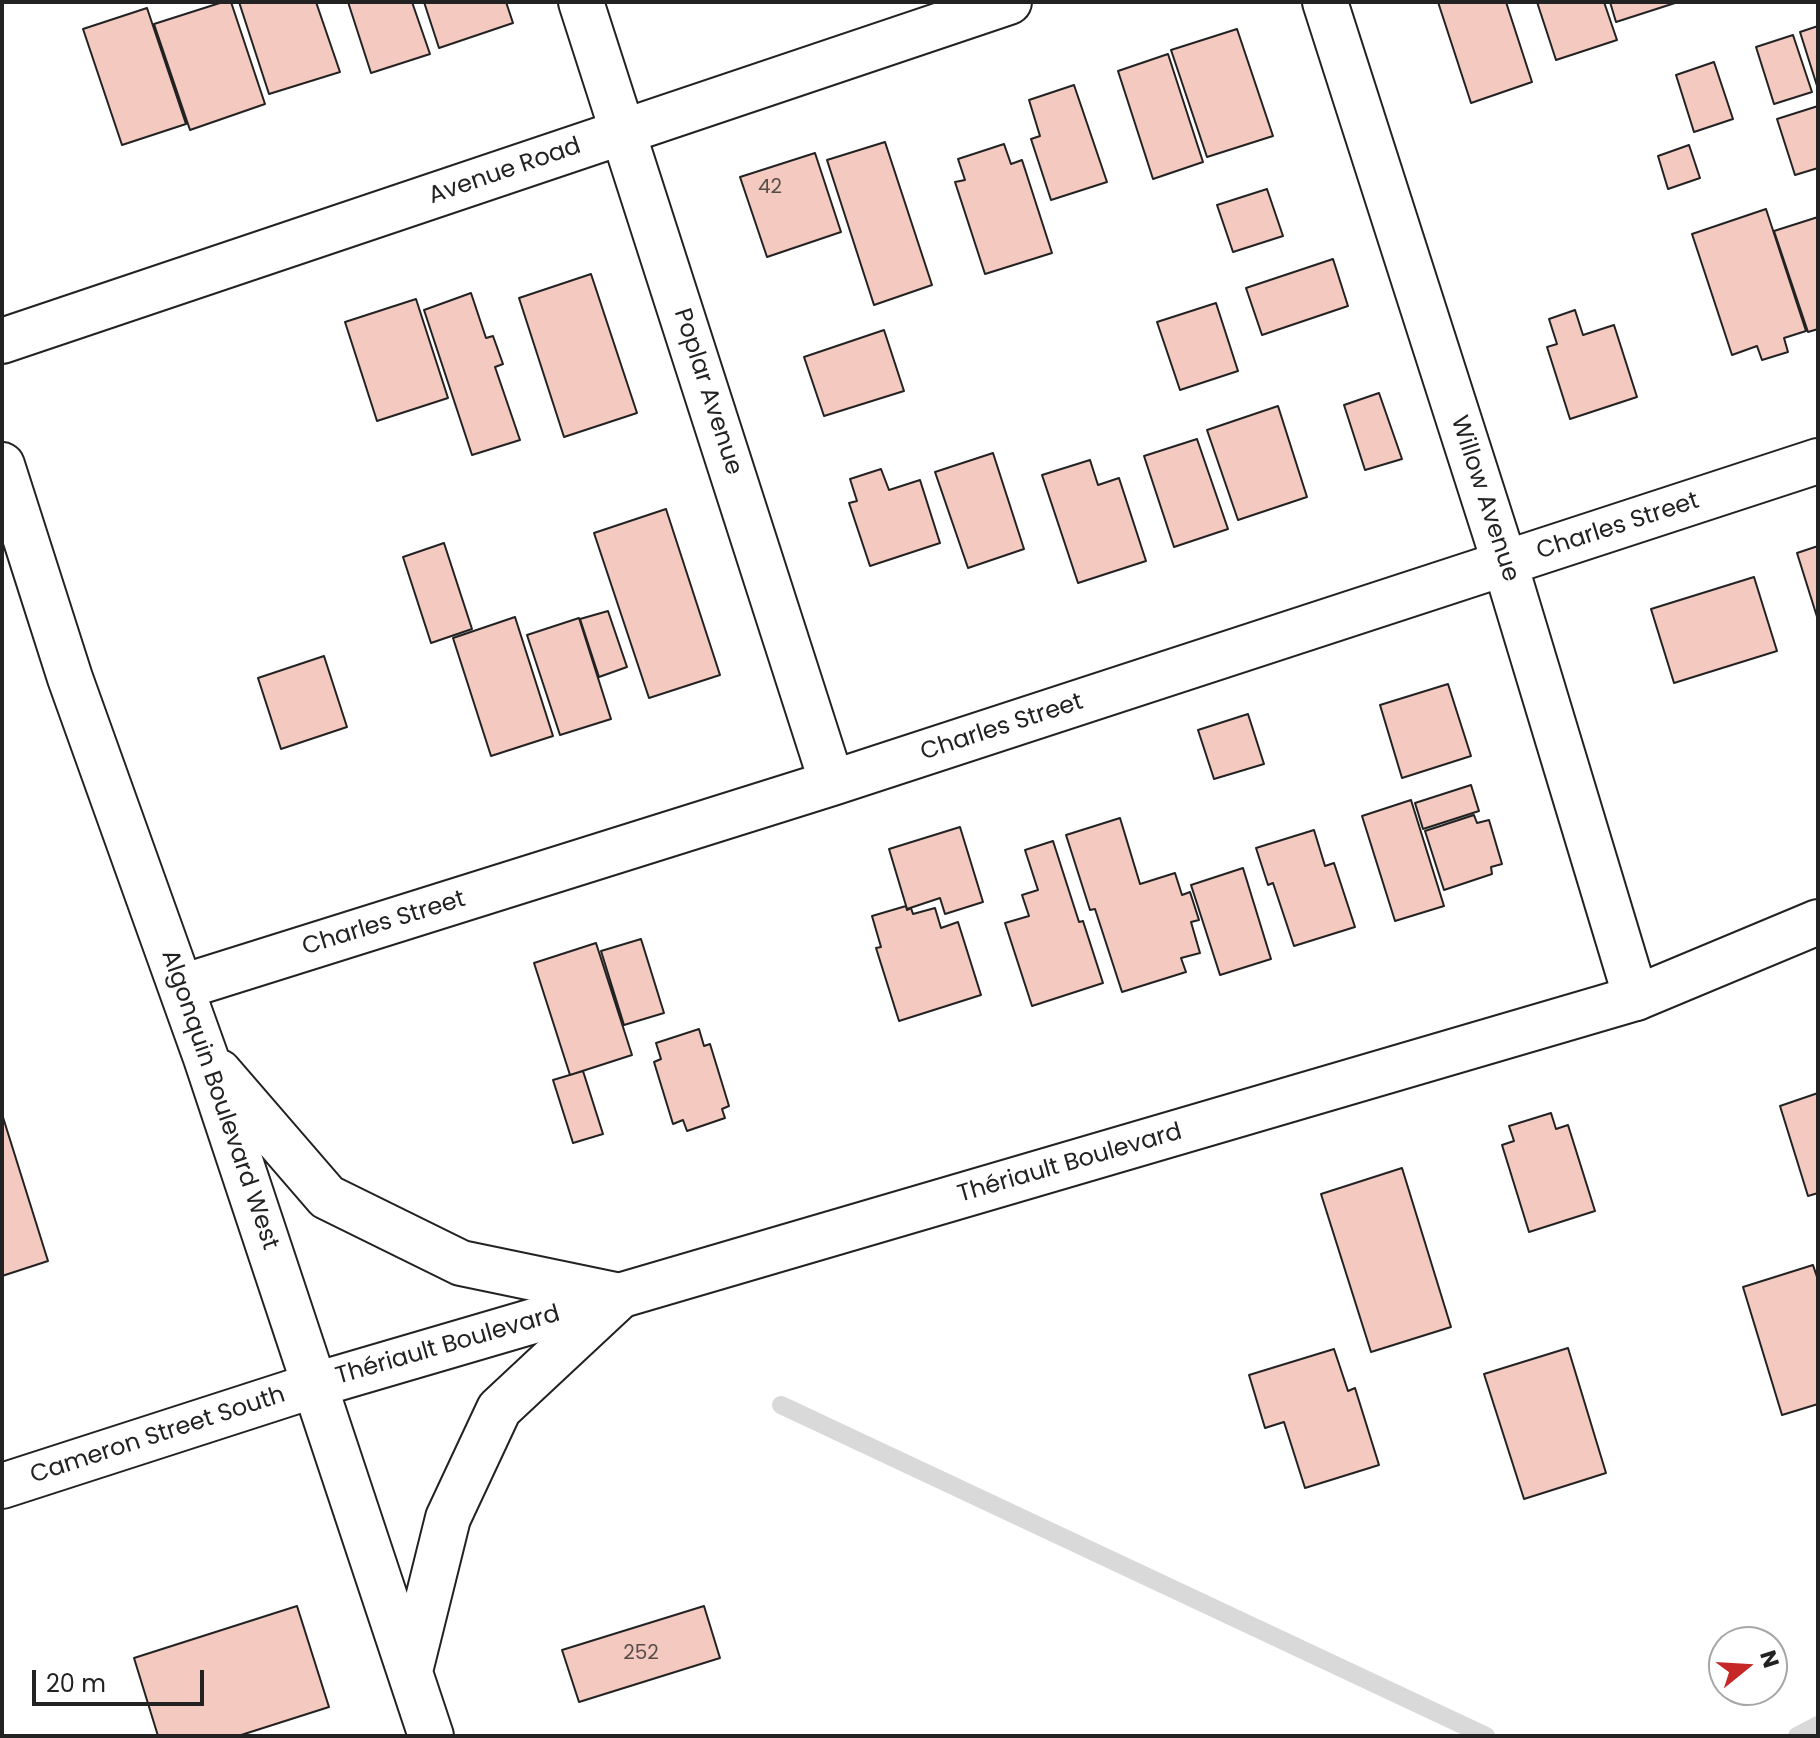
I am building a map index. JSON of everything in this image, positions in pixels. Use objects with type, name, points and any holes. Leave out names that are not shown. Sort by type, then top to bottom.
[{"type":"street","name":"Poplar Avenue","points":[[581,2],[832,783]]},
{"type":"street","name":"Avenue Road","points":[[2,341],[1009,2]]},
{"type":"street","name":"Willow Avenue","points":[[1325,2],[1505,564],[1636,998]]},
{"type":"street","name":"Charles Street","points":[[182,987],[832,783],[1818,461]]},
{"type":"street","name":"Algonquin Boulevard West","points":[[2,465],[70,678],[182,987],[431,1736]]},
{"type":"street","name":"Thériault Boulevard","points":[[315,1385],[1636,998],[1818,922]]},
{"type":"street","points":[[206,1058],[327,1197],[461,1263],[620,1296]]},
{"type":"street","points":[[410,1671],[448,1518],[499,1409],[620,1296]]},
{"type":"street","name":"Cameron Street South","points":[[2,1486],[315,1385]]},
{"type":"building","points":[[231,2],[265,104],[190,130],[154,24]]},
{"type":"building","points":[[239,2],[316,2],[340,72],[269,94]]},
{"type":"building","points":[[348,2],[412,2],[430,54],[371,73]]},
{"type":"building","points":[[424,2],[506,2],[513,23],[439,48]]},
{"type":"building","points":[[1438,2],[1506,2],[1532,82],[1471,103]]},
{"type":"building","points":[[1537,2],[1604,2],[1617,40],[1556,60]]},
{"type":"building","points":[[1610,2],[1675,2],[1675,3],[1616,22]]},
{"type":"building","points":[[147,8],[186,124],[122,145],[83,29]]},
{"type":"building","points":[[1818,26],[1818,89],[1800,32]]},
{"type":"building","points":[[1237,29],[1273,136],[1207,157],[1171,50]]},
{"type":"building","points":[[1793,35],[1812,92],[1774,104],[1756,47]]},
{"type":"building","points":[[1168,54],[1203,162],[1153,179],[1118,71]]},
{"type":"building","points":[[1714,62],[1733,119],[1694,132],[1676,75]]},
{"type":"building","points":[[1074,85],[1107,182],[1051,200],[1031,139],[1040,136],[1029,100]]},
{"type":"building","points":[[1818,106],[1818,168],[1795,175],[1777,119]]},
{"type":"building","points":[[885,142],[932,285],[874,305],[827,160]]},
{"type":"building","points":[[1004,144],[1011,164],[1022,160],[1052,253],[985,274],[955,182],[965,180],[958,159]]},
{"type":"building","points":[[1689,145],[1700,178],[1668,189],[1658,156]]},
{"type":"building","points":[[815,153],[841,232],[767,257],[740,177]]},
{"type":"building","points":[[1267,189],[1283,236],[1233,252],[1217,205]]},
{"type":"building","points":[[1766,209],[1806,331],[1784,338],[1788,352],[1762,360],[1757,346],[1732,355],[1692,234]]},
{"type":"building","points":[[1818,217],[1818,329],[1808,332],[1774,231]]},
{"type":"building","points":[[1333,259],[1348,306],[1262,335],[1246,288]]},
{"type":"building","points":[[591,274],[637,413],[564,437],[519,298]]},
{"type":"building","points":[[471,293],[486,338],[493,336],[503,364],[495,367],[520,440],[472,455],[424,310]]},
{"type":"building","points":[[416,299],[448,398],[377,421],[345,322]]},
{"type":"building","points":[[1216,303],[1238,371],[1180,390],[1157,322]]},
{"type":"building","points":[[1575,310],[1583,335],[1614,325],[1637,397],[1570,419],[1547,347],[1557,344],[1549,319]]},
{"type":"building","points":[[884,330],[904,391],[824,416],[804,357]]},
{"type":"building","points":[[1379,393],[1402,459],[1365,470],[1344,405]]},
{"type":"building","points":[[1278,406],[1307,497],[1238,520],[1207,430]]},
{"type":"building","points":[[1197,439],[1228,529],[1174,547],[1144,456]]},
{"type":"building","points":[[993,453],[1024,549],[968,568],[935,472]]},
{"type":"building","points":[[1090,460],[1098,485],[1119,478],[1146,561],[1078,583],[1042,475]]},
{"type":"building","points":[[881,469],[889,490],[920,480],[940,543],[870,566],[849,503],[857,501],[850,479]]},
{"type":"building","points":[[666,509],[720,675],[649,698],[594,533]]},
{"type":"building","points":[[444,543],[472,629],[431,643],[403,557]]},
{"type":"building","points":[[1818,546],[1818,620],[1797,553]]},
{"type":"building","points":[[1754,577],[1777,651],[1674,683],[1651,609]]},
{"type":"building","points":[[608,611],[627,667],[599,677],[580,619]]},
{"type":"building","points":[[515,617],[553,736],[491,756],[453,638]]},
{"type":"building","points":[[579,618],[611,719],[560,735],[527,635]]},
{"type":"building","points":[[324,656],[347,727],[281,749],[258,678]]},
{"type":"building","points":[[1448,684],[1471,756],[1402,778],[1380,705]]},
{"type":"building","points":[[1248,714],[1264,764],[1214,779],[1198,730]]},
{"type":"building","points":[[1471,785],[1479,811],[1423,829],[1415,803]]},
{"type":"building","points":[[1411,800],[1444,906],[1395,921],[1362,816]]},
{"type":"building","points":[[1474,815],[1477,823],[1489,820],[1502,864],[1491,867],[1492,874],[1444,890],[1425,831]]},
{"type":"building","points":[[1120,818],[1140,884],[1175,873],[1182,895],[1190,892],[1199,920],[1191,922],[1200,953],[1181,958],[1186,972],[1122,992],[1095,909],[1090,910],[1066,835]]},
{"type":"building","points":[[960,827],[983,902],[945,914],[940,898],[907,909],[889,849]]},
{"type":"building","points":[[1314,830],[1325,866],[1334,863],[1355,927],[1294,946],[1273,883],[1268,885],[1256,848]]},
{"type":"building","points":[[1053,841],[1103,983],[1032,1006],[1005,923],[1029,916],[1022,895],[1038,890],[1025,850]]},
{"type":"building","points":[[1243,868],[1271,959],[1220,975],[1191,885]]},
{"type":"building","points":[[906,906],[907,910],[911,908],[913,914],[935,908],[941,928],[958,922],[981,995],[899,1021],[876,948],[881,947],[872,916]]},
{"type":"building","points":[[641,939],[664,1013],[624,1025],[601,951]]},
{"type":"building","points":[[596,943],[632,1055],[570,1075],[534,963]]},
{"type":"building","points":[[699,1029],[704,1046],[710,1044],[729,1106],[722,1109],[725,1118],[687,1131],[683,1120],[673,1124],[654,1062],[661,1059],[656,1043]]},
{"type":"building","points":[[583,1071],[603,1134],[573,1143],[553,1080]]},
{"type":"building","points":[[1818,1093],[1818,1193],[1808,1196],[1780,1106]]},
{"type":"building","points":[[1551,1113],[1556,1129],[1568,1125],[1595,1211],[1529,1232],[1502,1145],[1514,1141],[1509,1126]]},
{"type":"building","points":[[2,1114],[48,1261],[2,1276]]},
{"type":"building","points":[[1402,1168],[1451,1327],[1371,1352],[1321,1194]]},
{"type":"building","points":[[1813,1265],[1818,1280],[1818,1404],[1782,1415],[1743,1287]]},
{"type":"building","points":[[1568,1348],[1606,1473],[1524,1499],[1484,1374]]},
{"type":"building","points":[[1334,1349],[1348,1391],[1355,1388],[1379,1465],[1305,1488],[1284,1422],[1265,1428],[1249,1375]]},
{"type":"building","points":[[297,1606],[329,1707],[238,1736],[158,1736],[134,1658]]},
{"type":"building","points":[[704,1606],[720,1658],[579,1702],[562,1650]]},
{"type":"waterway","points":[[781,1405],[1486,1736]]},
{"type":"waterway","points":[[1797,1736],[1818,1725]]}]
